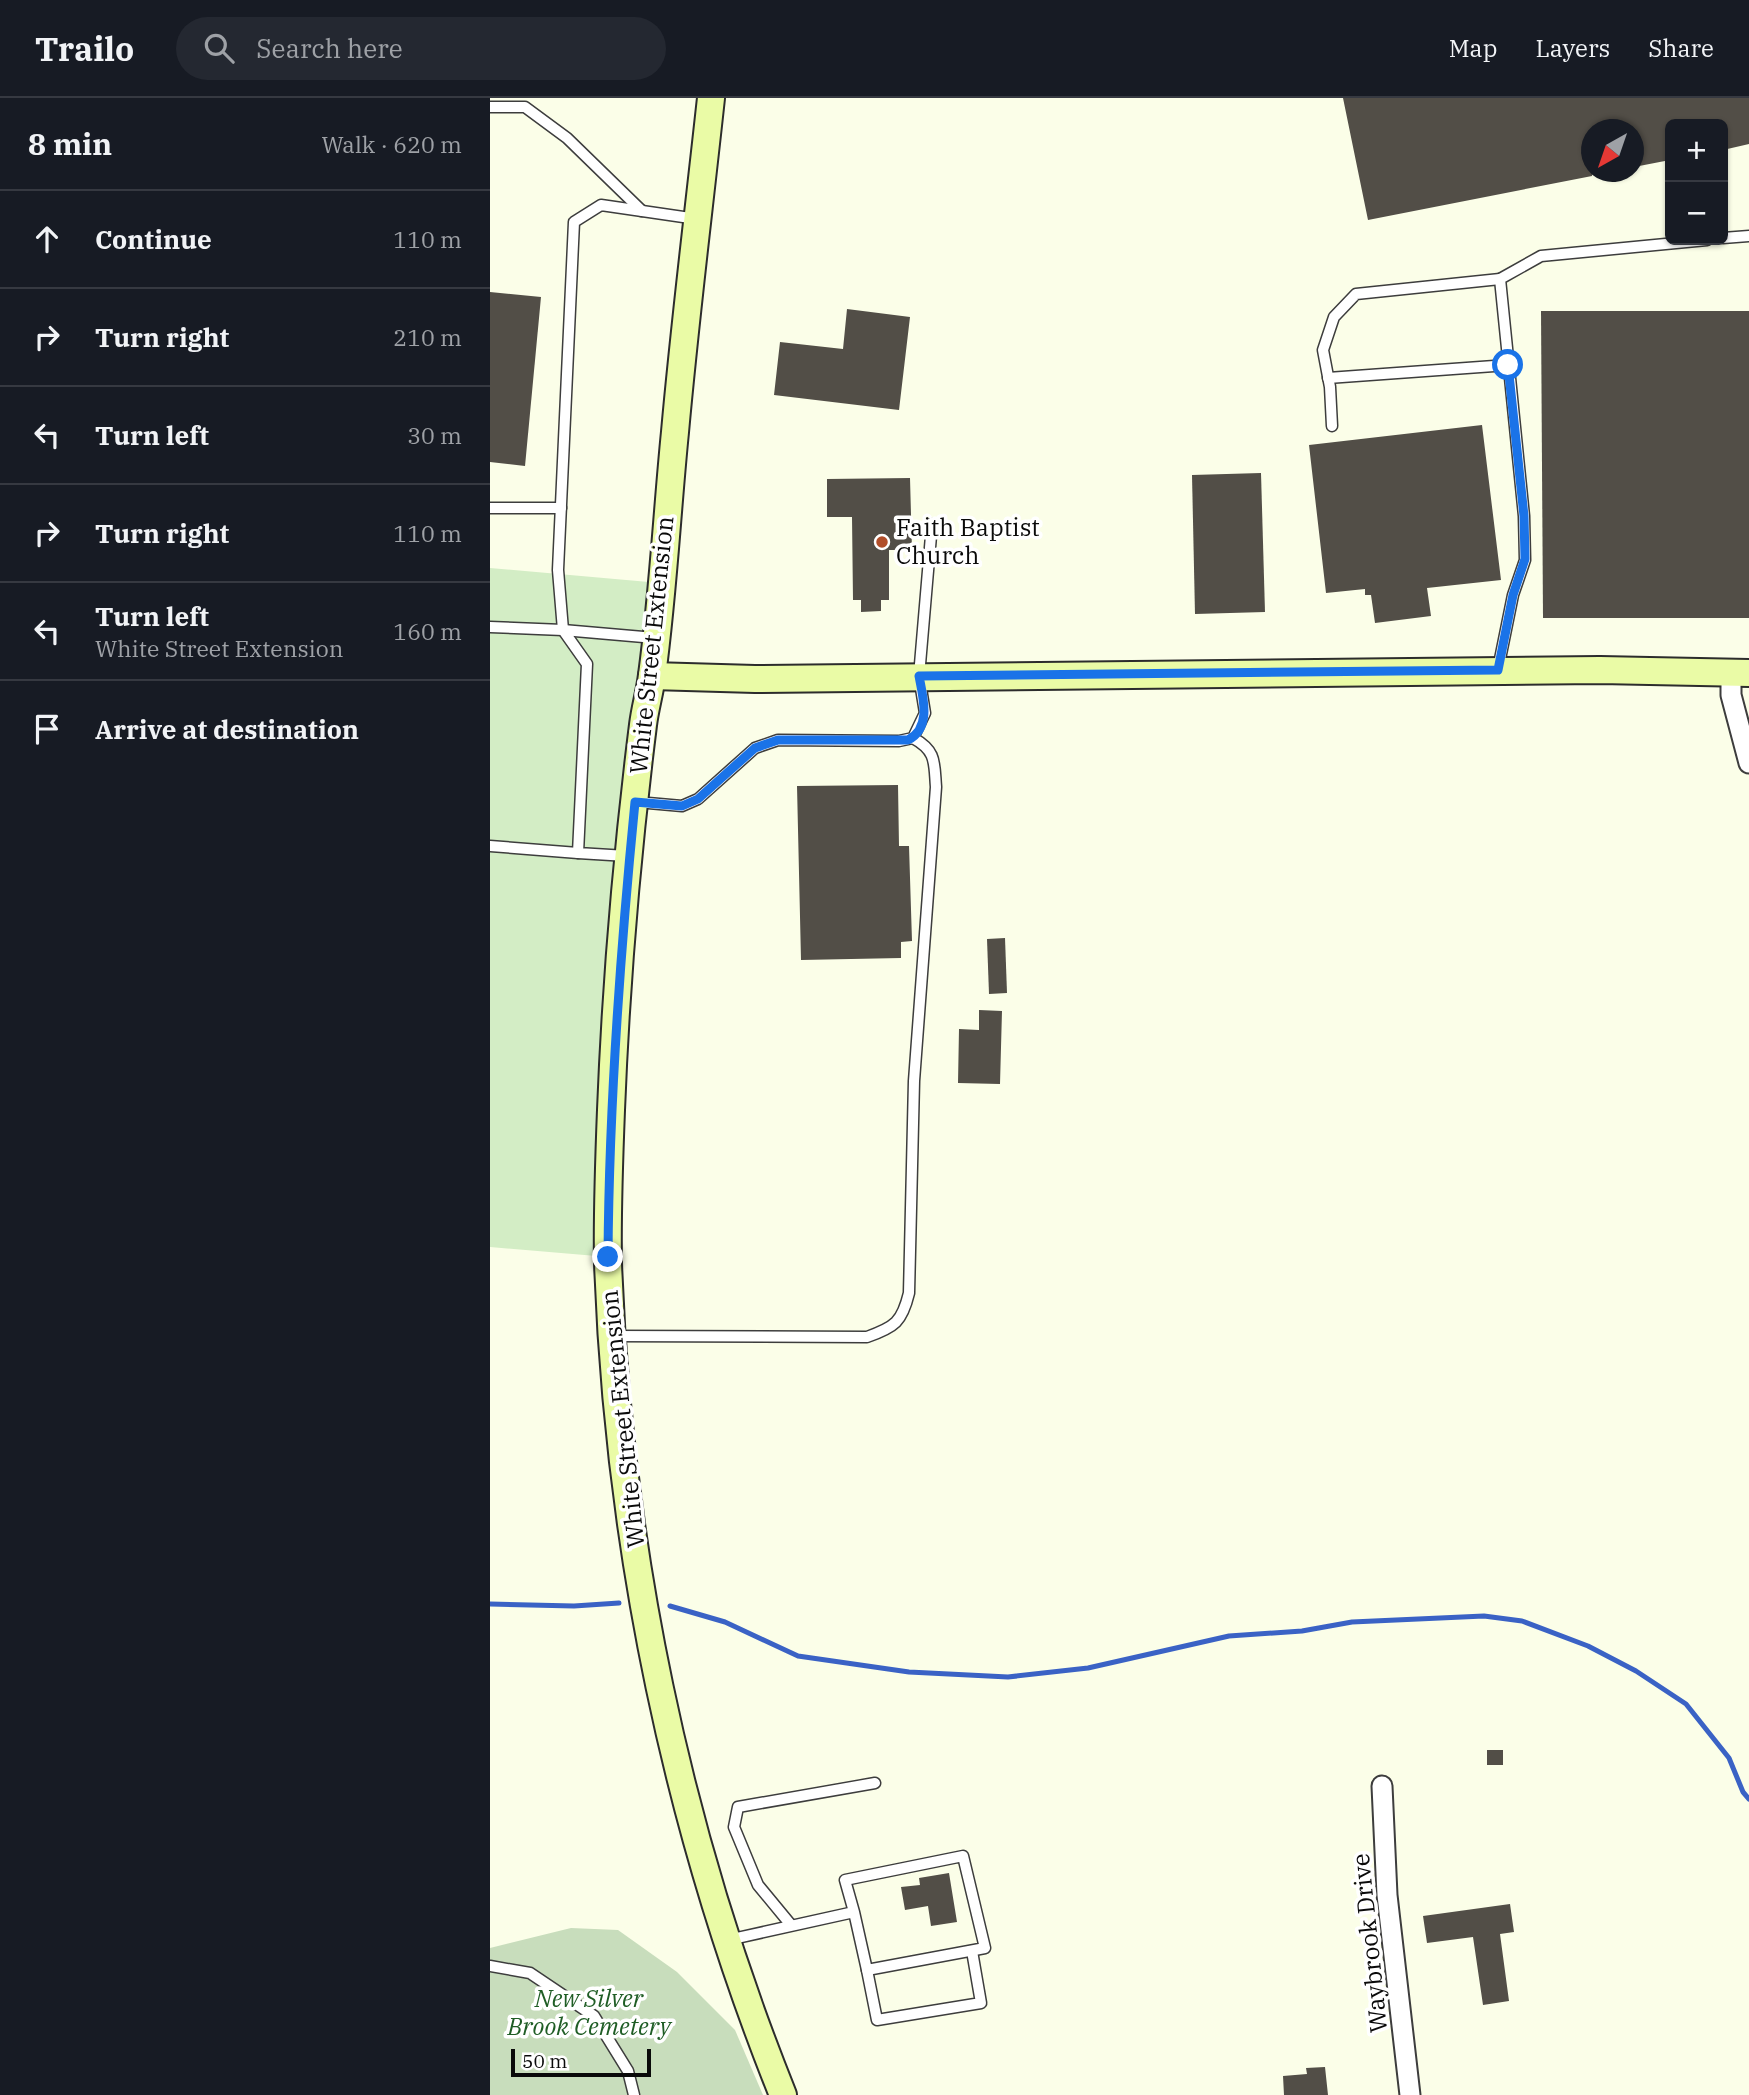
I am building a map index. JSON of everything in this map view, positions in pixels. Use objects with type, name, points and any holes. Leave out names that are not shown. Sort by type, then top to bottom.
[{"type":"street","name":"White Street Extension","points":[[711,98],[652,676],[643,720],[629,856],[613,1050],[608,1257],[620,1435],[644,1602],[667,1715],[695,1830],[727,1940],[783,2095]]},
{"type":"street","points":[[652,676],[755,678],[1498,670],[1740,673],[1731,695],[1749,763]]},
{"type":"street","name":"Waybrook Drive","points":[[1381,1786],[1387,1895],[1410,2095]]},
{"type":"lane","points":[[490,107],[525,107],[567,138],[642,211]]},
{"type":"lane","points":[[578,853],[587,664],[563,630],[558,570],[574,222],[601,205],[698,219]]},
{"type":"lane","points":[[1728,238],[1749,236]]},
{"type":"lane","points":[[1332,426],[1323,350],[1334,317],[1356,294],[1500,279],[1541,257],[1665,244]]},
{"type":"lane","points":[[1498,670],[1513,595],[1525,559],[1524,516],[1500,279]]},
{"type":"lane","points":[[1328,378],[1508,365]]},
{"type":"lane","points":[[490,508],[561,508]]},
{"type":"lane","points":[[913,738],[925,713],[919,676],[932,523]]},
{"type":"lane","points":[[490,627],[656,638]]},
{"type":"lane","points":[[612,1336],[867,1337],[890,1329],[904,1314],[909,1293],[914,1080],[936,787],[934,756],[925,744],[913,738],[899,741],[778,740],[755,748],[698,799],[682,806],[635,802]]},
{"type":"lane","points":[[490,846],[629,856]]},
{"type":"lane","points":[[791,1925],[758,1885],[734,1827],[738,1807],[875,1783]]},
{"type":"lane","points":[[867,1970],[985,1948],[963,1856],[845,1880],[877,2020],[981,2003],[972,1951]]},
{"type":"lane","points":[[727,1940],[854,1912]]},
{"type":"lane","points":[[490,1966],[530,1973],[594,2016],[628,2071],[634,2095]]},
{"type":"green space","points":[[490,568],[660,583],[608,1257],[490,1247]]},
{"type":"green space","name":"New Silver Brook Cemetery","points":[[571,1928],[618,1930],[677,1972],[735,2030],[763,2095],[490,2095],[490,1948]]},
{"type":"building","points":[[1343,98],[1749,98],[1749,144],[1728,149],[1728,119],[1665,119],[1665,161],[1644,165],[1644,119],[1581,119],[1581,178],[1368,220]]},
{"type":"building","points":[[490,292],[541,297],[525,466],[490,462]]},
{"type":"building","points":[[847,309],[910,317],[899,410],[774,395],[780,342],[843,349]]},
{"type":"building","points":[[1541,311],[1749,311],[1749,618],[1543,618]]},
{"type":"building","points":[[1482,425],[1501,580],[1427,588],[1431,616],[1375,623],[1371,595],[1365,595],[1365,589],[1326,593],[1309,445]]},
{"type":"building","points":[[1261,473],[1265,612],[1195,614],[1192,475]]},
{"type":"building","name":"Faith Baptist Church","points":[[910,478],[912,550],[889,550],[889,600],[881,600],[881,611],[861,612],[861,600],[853,600],[852,517],[827,517],[827,479]]},
{"type":"building","points":[[898,785],[899,846],[909,846],[912,941],[901,942],[901,958],[801,960],[797,786]]},
{"type":"building","points":[[1005,938],[1007,993],[989,994],[987,939]]},
{"type":"building","points":[[979,1010],[1002,1011],[1000,1084],[958,1083],[959,1029],[979,1030]]},
{"type":"building","points":[[1487,1750],[1503,1750],[1503,1765],[1487,1765]]},
{"type":"building","points":[[949,1873],[957,1922],[931,1926],[928,1906],[905,1910],[901,1887],[920,1885],[919,1878]]},
{"type":"building","points":[[1510,1904],[1514,1932],[1500,1934],[1509,2001],[1483,2005],[1473,1937],[1427,1943],[1423,1916]]},
{"type":"building","points":[[1325,2067],[1328,2095],[1284,2095],[1283,2076],[1307,2074],[1306,2068]]},
{"type":"waterway","points":[[490,1604],[574,1606],[619,1603]]},
{"type":"waterway","points":[[670,1606],[725,1622],[798,1656],[909,1672],[1008,1677],[1088,1668],[1229,1636],[1302,1631],[1352,1622],[1484,1616],[1522,1621],[1588,1646],[1636,1671],[1686,1704],[1729,1758],[1743,1792],[1749,1799]]},
{"type":"place","name":"Faith Baptist Church","points":[[882,542]]},
{"type":"route","points":[[608,1257],[613,1050],[635,802],[682,806],[698,799],[755,748],[778,740],[899,741],[913,738],[925,713],[919,676],[1498,670],[1513,595],[1525,559],[1524,516],[1508,365]]}]
